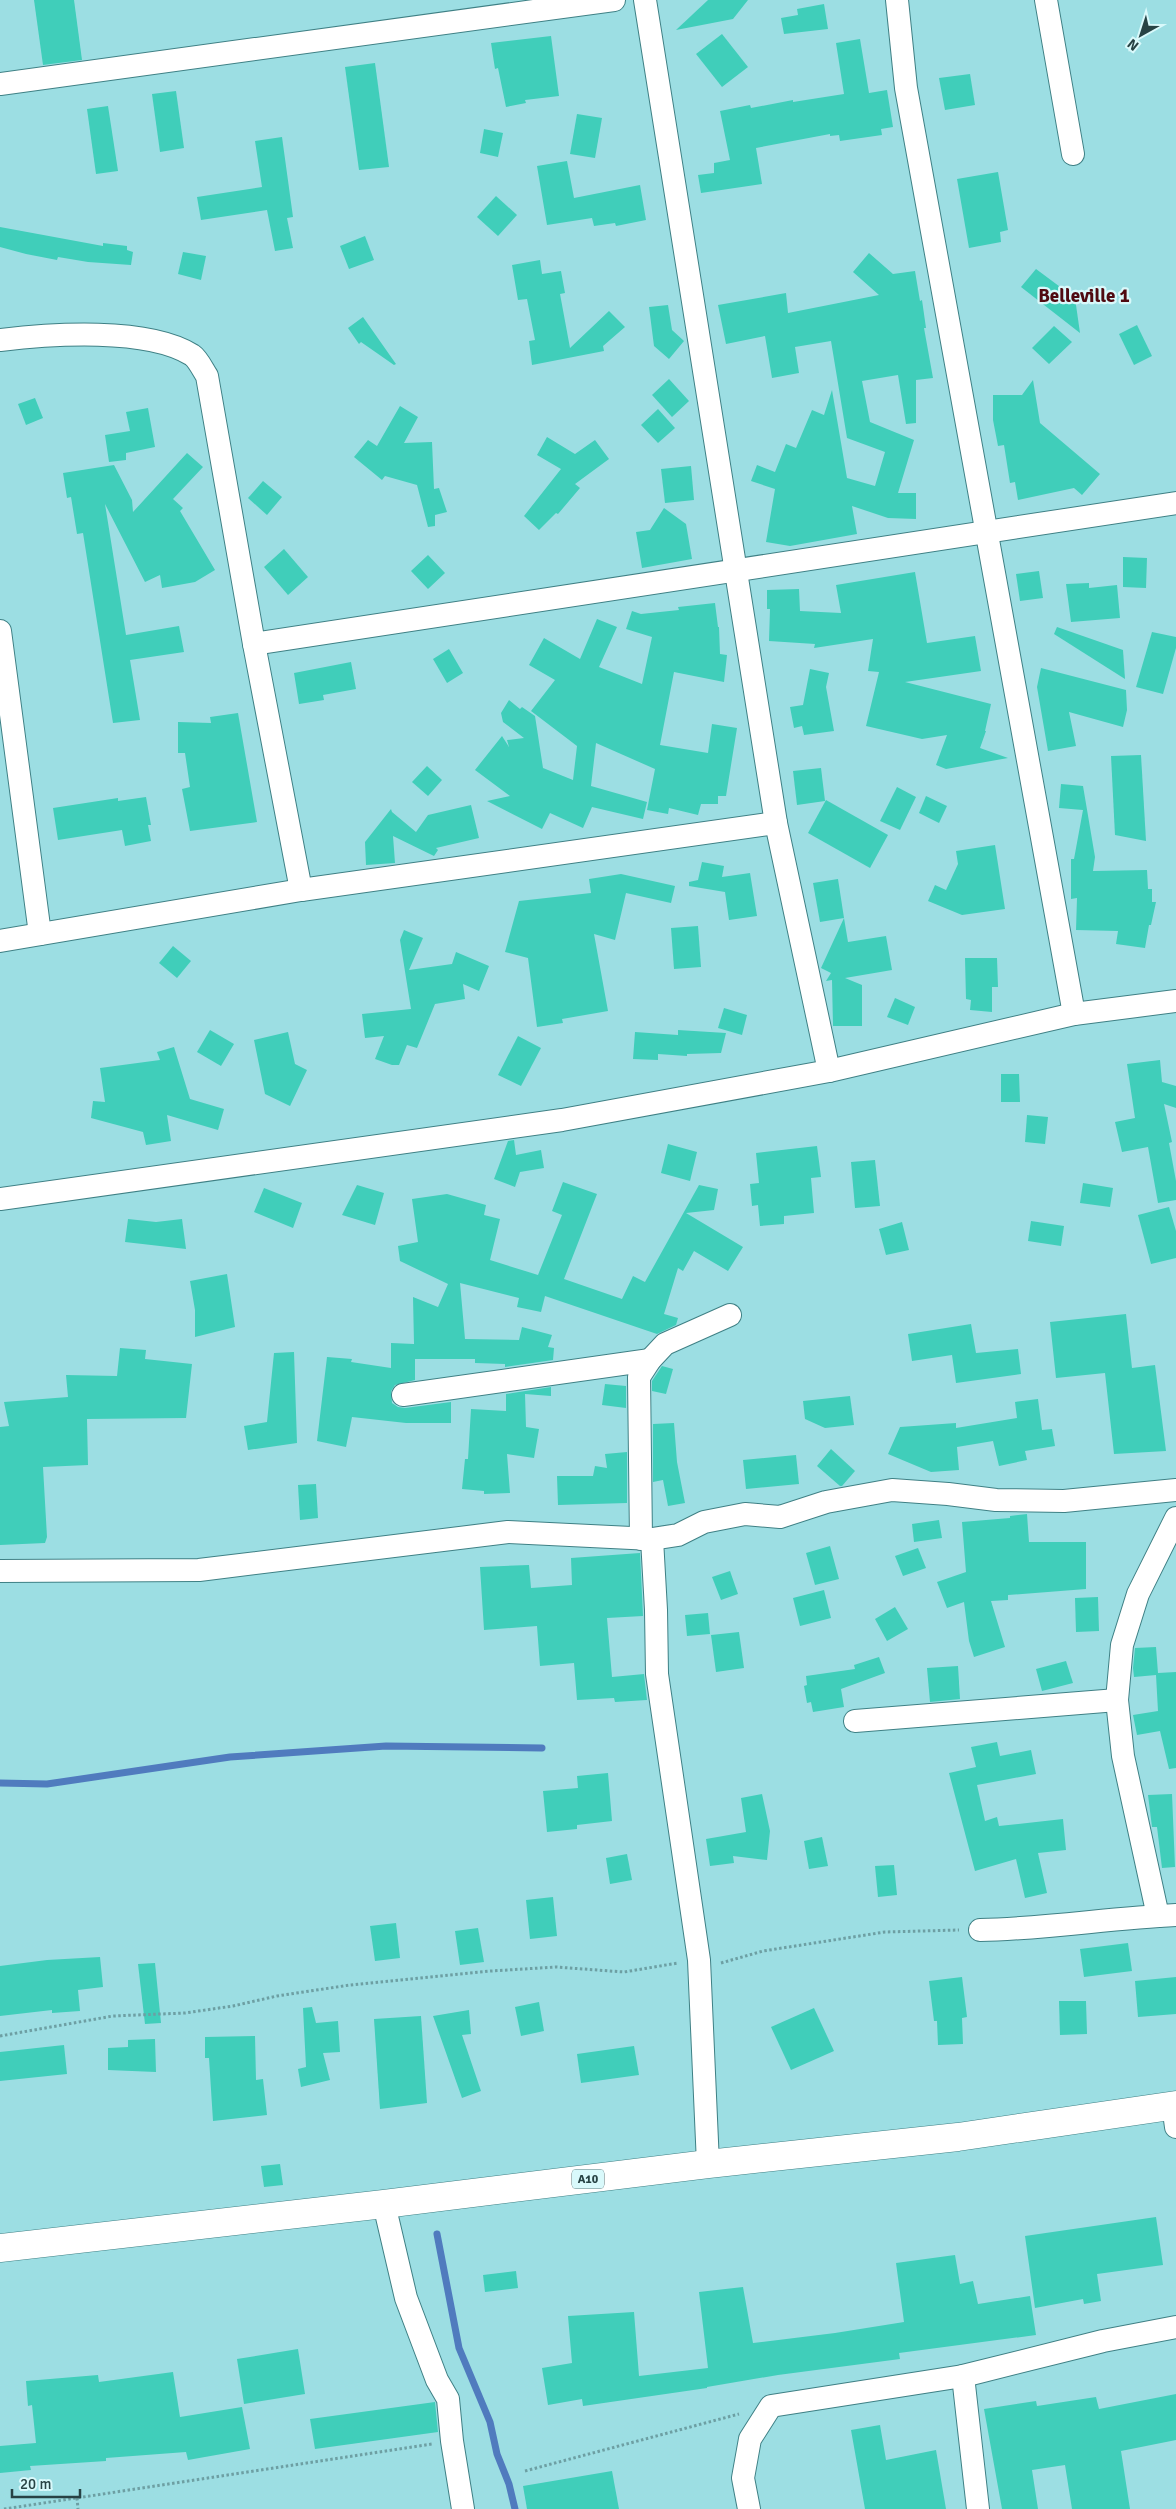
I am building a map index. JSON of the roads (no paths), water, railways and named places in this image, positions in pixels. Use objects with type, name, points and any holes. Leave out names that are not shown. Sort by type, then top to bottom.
[{"type":"main road","name":"A10","points":[[0,2248],[384,2204],[708,2164],[1175,2112]]},
{"type":"street","points":[[0,84],[614,0]]},
{"type":"street","points":[[645,0],[776,823],[829,1071]]},
{"type":"street","points":[[896,0],[906,88],[1074,1014]]},
{"type":"street","points":[[1046,0],[1073,154]]},
{"type":"street","points":[[0,340],[46,335],[117,336],[167,344],[193,356],[207,376],[254,644],[301,890]]},
{"type":"street","points":[[254,644],[1176,503]]},
{"type":"street","points":[[0,631],[40,934]]},
{"type":"street","points":[[0,941],[301,890],[776,823]]},
{"type":"street","points":[[0,1199],[562,1120],[829,1071],[1074,1014],[1176,1001]]},
{"type":"street","points":[[708,2164],[699,1960],[657,1674],[656,1610],[646,1539],[639,1377],[650,1360],[665,1344],[730,1315]]},
{"type":"street","points":[[403,1395],[650,1360]]},
{"type":"street","points":[[0,1571],[199,1570],[508,1532],[646,1539],[678,1535],[704,1522],[745,1514],[780,1517],[826,1502],[892,1490],[996,1500],[1064,1501],[1176,1490]]},
{"type":"street","points":[[980,1930],[1029,1929],[1167,1915],[1123,1756],[1117,1700],[1122,1645],[1138,1594],[1176,1518]]},
{"type":"street","points":[[855,1721],[1117,1700]]},
{"type":"street","points":[[384,2204],[406,2298],[428,2351],[437,2380],[448,2399],[452,2441],[463,2509]]},
{"type":"street","points":[[749,2509],[743,2478],[750,2439],[771,2406],[963,2376],[1103,2341],[1176,2327]]},
{"type":"street","points":[[963,2376],[978,2509]]},
{"type":"waterway","points":[[0,1783],[47,1784],[230,1757],[386,1746],[542,1748]]},
{"type":"waterway","points":[[437,2234],[459,2348],[490,2422],[497,2454],[509,2484],[515,2509]]},
{"type":"district","name":"Belleville 1","points":[[1084,296]]}]
